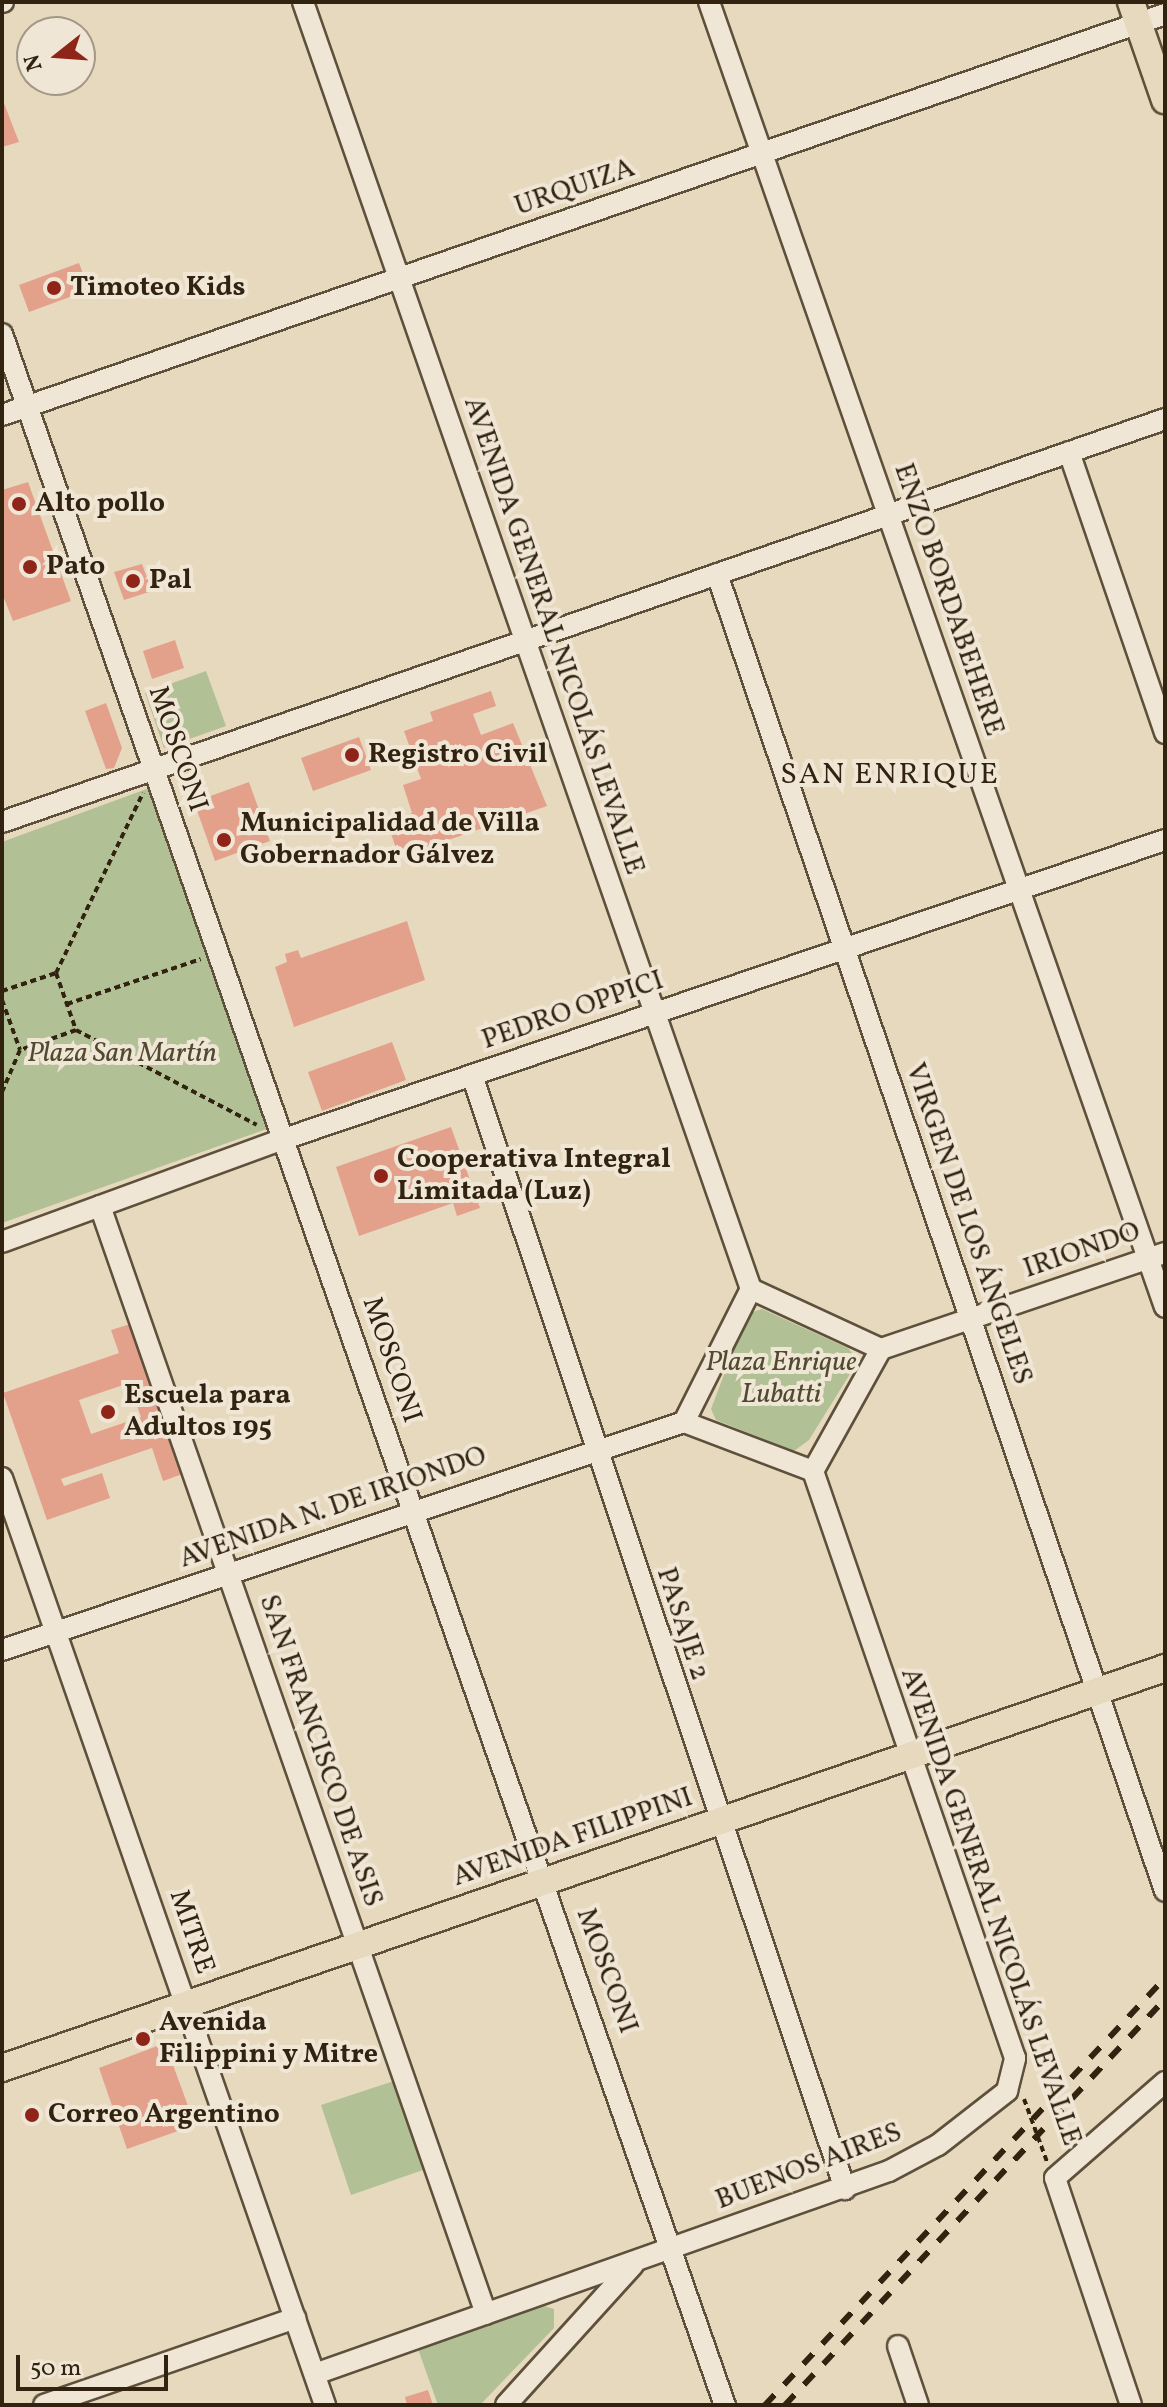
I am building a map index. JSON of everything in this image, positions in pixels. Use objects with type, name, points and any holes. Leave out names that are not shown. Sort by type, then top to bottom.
[{"type":"main road","points":[[1135,12],[1165,100]]},
{"type":"main road","name":"AVENIDA FILIPPINI","points":[[2,2068],[1165,1668]]},
{"type":"street","name":"AVENIDA GENERAL NICOLÁS LEVALLE","points":[[303,2],[751,1289]]},
{"type":"street","name":"ENZO BORDABEHERE","points":[[709,2],[1019,889],[1156,1256],[1165,1307]]},
{"type":"street","name":"URQUIZA","points":[[2,415],[762,153],[1135,12],[1165,14]]},
{"type":"street","name":"MOSCONI","points":[[2,334],[675,2248],[725,2405]]},
{"type":"street","points":[[2,822],[1165,419]]},
{"type":"street","points":[[1069,452],[1165,733]]},
{"type":"street","name":"VIRGEN DE LOS ÁNGELES","points":[[717,574],[1165,1891]]},
{"type":"street","name":"PEDRO OPPICI","points":[[2,1242],[284,1139],[847,951],[1165,840]]},
{"type":"street","name":"PASAJE 2","points":[[472,1075],[718,1822],[845,2189]]},
{"type":"street","name":"SAN FRANCISCO DE ASIS","points":[[100,1206],[486,2314]]},
{"type":"street","name":"IRIONDO","points":[[881,1349],[1156,1256]]},
{"type":"street","points":[[751,1289],[881,1349],[813,1471],[684,1422],[751,1289]]},
{"type":"street","name":"AVENIDA N. DE IRIONDO","points":[[2,1650],[413,1509],[684,1422]]},
{"type":"street","name":"AVENIDA GENERAL NICOLÁS LEVALLE","points":[[813,1471],[1015,2058]]},
{"type":"street","name":"MITRE","points":[[2,1478],[325,2405]]},
{"type":"street","name":"BUENOS AIRES","points":[[636,2262],[845,2189],[938,2145],[1007,2091],[1015,2058]]},
{"type":"street","points":[[1055,2178],[1165,2082]]},
{"type":"street","name":"AVENIDA GENERAL NICOLÁS LEVALLE","points":[[1055,2178],[1131,2405]]},
{"type":"street","points":[[315,2374],[636,2262]]},
{"type":"street","points":[[506,2405],[636,2262]]},
{"type":"street","points":[[44,2405],[295,2318]]},
{"type":"street","points":[[898,2346],[918,2405]]},
{"type":"path","points":[[154,770],[56,973],[76,1030],[284,1139]]},
{"type":"path","points":[[67,1004],[219,953]]},
{"type":"path","points":[[2,991],[56,973]]},
{"type":"path","points":[[2,1000],[20,1050],[2,1092]]},
{"type":"path","points":[[20,1050],[76,1030]]},
{"type":"path","name":"AVENIDA GENERAL NICOLÁS LEVALLE","points":[[1015,2058],[1029,2123],[1055,2178]]},
{"type":"green space","points":[[206,671],[226,726],[164,748],[145,693]]},
{"type":"green space","name":"Plaza San Martín","points":[[152,787],[275,1126],[2,1223],[2,842]]},
{"type":"green space","name":"Plaza Enrique Lubatti","points":[[762,1309],[848,1348],[858,1361],[809,1440],[794,1451],[716,1420],[711,1409],[747,1314]]},
{"type":"green space","points":[[397,2080],[426,2169],[351,2195],[321,2105]]},
{"type":"green space","points":[[544,2306],[554,2309],[554,2328],[480,2405],[438,2405],[418,2349]]},
{"type":"building","points":[[2,98],[19,142],[2,147]]},
{"type":"building","name":"Timoteo Kids","points":[[79,263],[89,290],[29,312],[19,285]]},
{"type":"building","points":[[28,482],[71,601],[13,621],[2,593],[2,490]]},
{"type":"building","name":"Pal","points":[[142,564],[152,591],[124,600],[114,572]]},
{"type":"building","points":[[175,640],[184,668],[152,679],[143,651]]},
{"type":"building","points":[[491,691],[496,706],[473,714],[481,735],[513,723],[547,806],[399,857],[387,822],[412,813],[403,785],[421,779],[404,731],[433,721],[430,712]]},
{"type":"building","points":[[106,703],[122,748],[114,768],[106,769],[85,711]]},
{"type":"building","points":[[359,737],[371,770],[313,791],[301,758]]},
{"type":"building","points":[[249,782],[270,841],[215,861],[194,802]]},
{"type":"building","points":[[407,921],[425,980],[294,1027],[275,967],[287,962],[285,954],[298,950],[301,958]]},
{"type":"building","points":[[392,1042],[406,1080],[322,1111],[308,1072]]},
{"type":"building","points":[[451,1127],[480,1208],[457,1216],[453,1203],[359,1236],[336,1167]]},
{"type":"building","points":[[137,1322],[188,1472],[163,1481],[152,1448],[61,1479],[64,1486],[102,1473],[110,1498],[47,1520],[3,1393],[119,1353],[111,1330]],"holes":[[[129,1383],[141,1417],[91,1434],[79,1400]]]},
{"type":"building","points":[[165,2043],[195,2125],[127,2149],[99,2068]]},
{"type":"building","points":[[428,2390],[433,2405],[407,2405],[405,2397]]},
{"type":"railway","points":[[765,2405],[1165,1978]]},
{"type":"railway","points":[[785,2405],[1165,1999]]},
{"type":"place","name":"Timoteo Kids","points":[[54,288]]},
{"type":"place","name":"Alto pollo","points":[[19,504]]},
{"type":"place","name":"Pato","points":[[30,567]]},
{"type":"place","name":"Pal","points":[[133,581]]},
{"type":"place","name":"Registro Civil","points":[[352,755]]},
{"type":"place","name":"Municipalidad de Villa Gobernador Gálvez","points":[[224,840]]},
{"type":"place","name":"Cooperativa Integral Limitada (Luz)","points":[[381,1176]]},
{"type":"place","name":"Escuela para Adultos 195","points":[[108,1412]]},
{"type":"place","name":"Avenida Filippini y Mitre","points":[[143,2039]]},
{"type":"place","name":"Correo Argentino","points":[[32,2115]]},
{"type":"district","name":"SAN ENRIQUE","points":[[890,775]]}]
